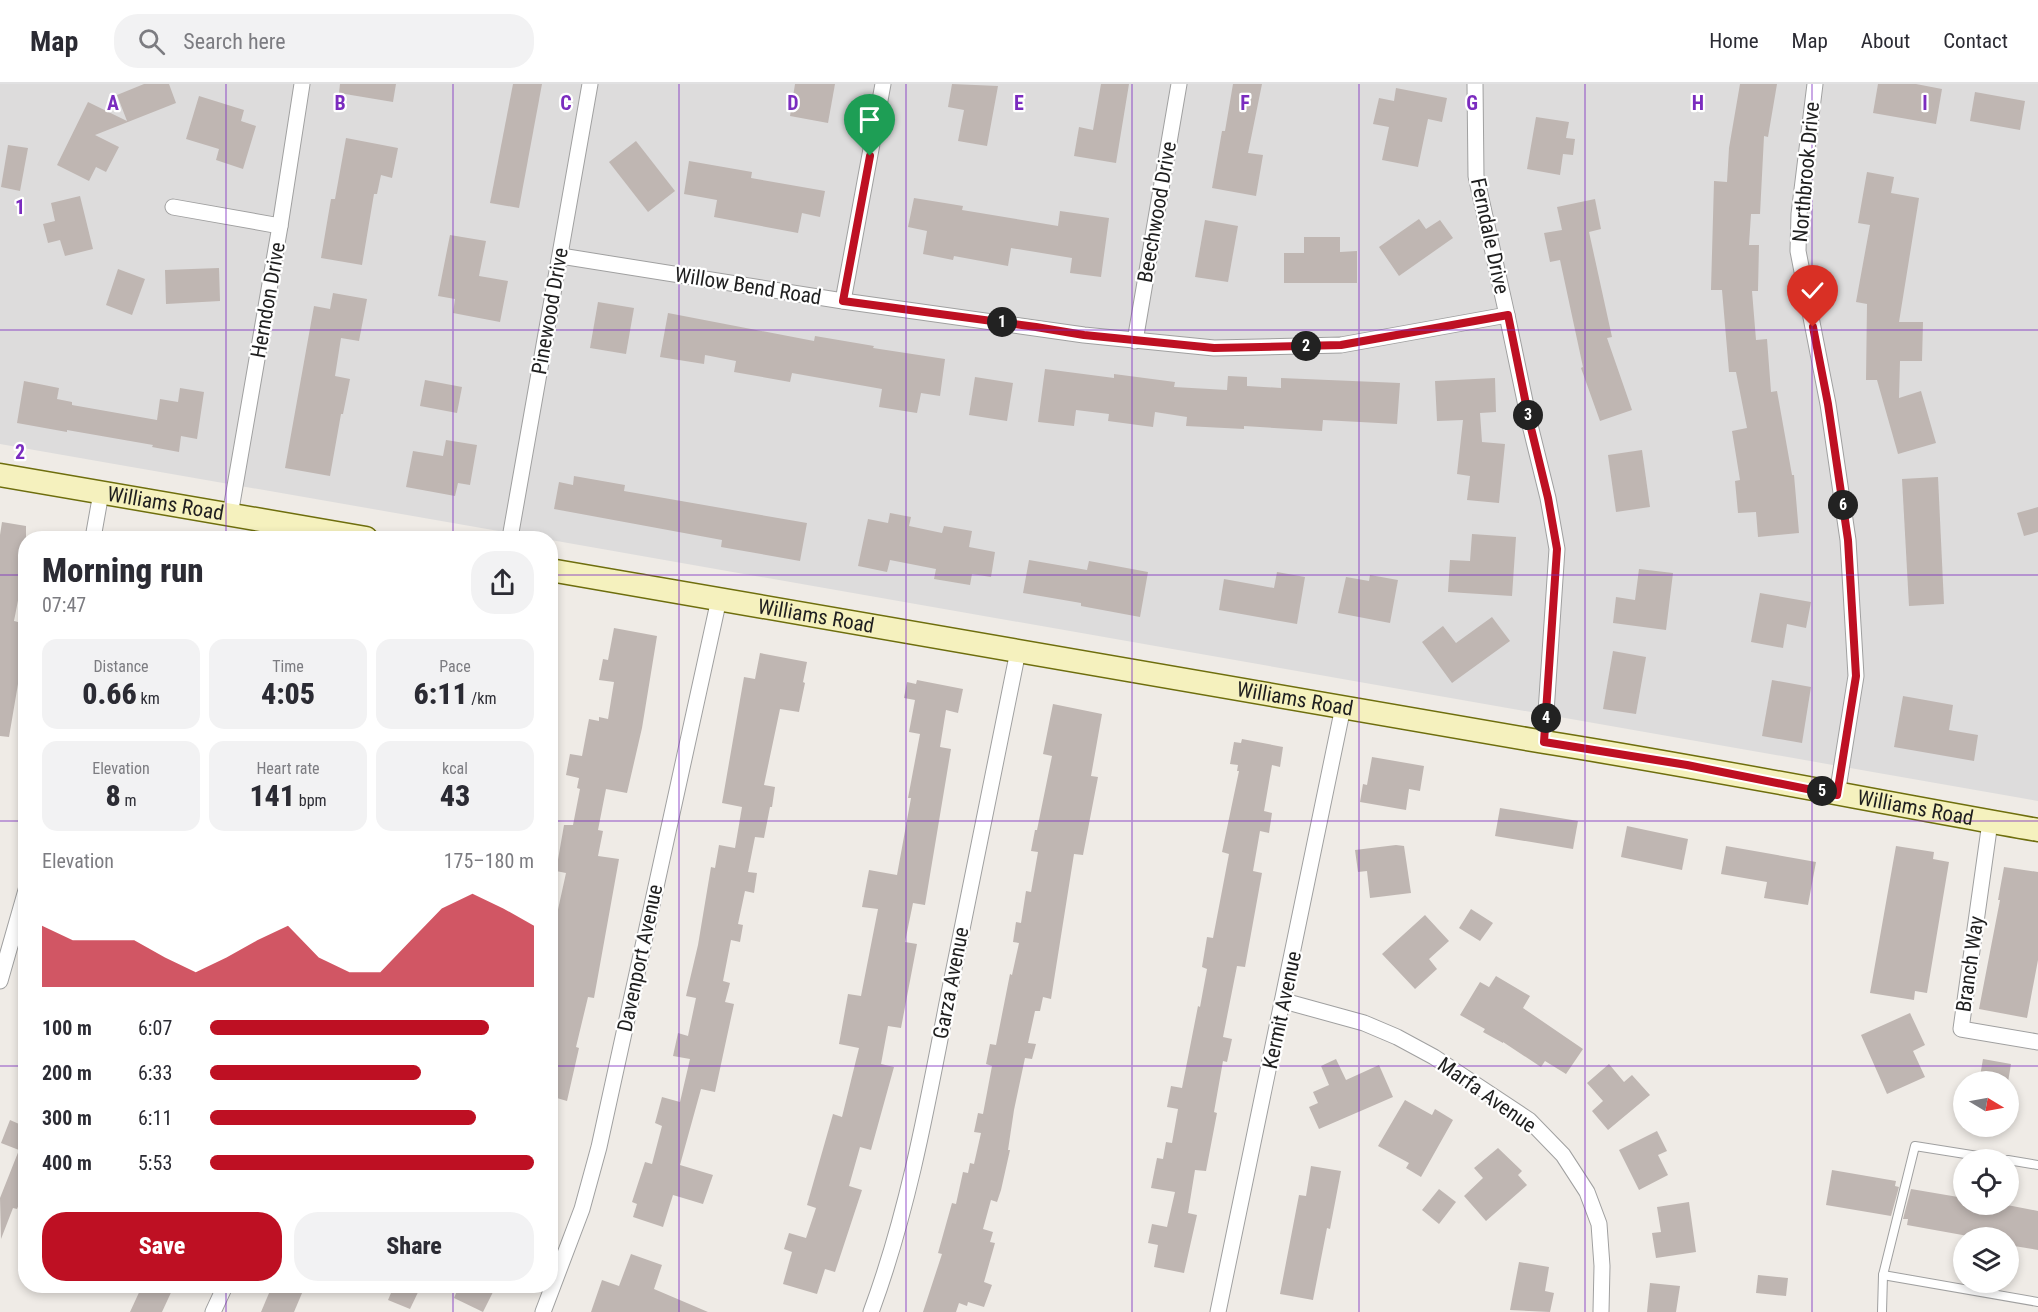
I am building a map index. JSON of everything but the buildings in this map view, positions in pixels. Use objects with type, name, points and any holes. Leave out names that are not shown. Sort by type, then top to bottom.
[{"type":"street","name":"Herndon Drive","points":[[230,515],[302,84]]},
{"type":"street","name":"Pinewood Drive","points":[[511,531],[590,84]]},
{"type":"street","points":[[843,301],[883,84]]},
{"type":"street","name":"Beechwood Drive","points":[[1135,341],[1179,84]]},
{"type":"street","name":"Ferndale Drive","points":[[1475,84],[1476,176],[1548,498],[1557,549],[1544,742]]},
{"type":"street","name":"Northbrook Drive","points":[[1815,84],[1799,214],[1798,251],[1828,404],[1848,540],[1856,676],[1837,795]]},
{"type":"street","points":[[173,207],[280,226]]},
{"type":"street","name":"Willow Bend Road","points":[[561,256],[843,301],[1084,335],[1214,348],[1341,345],[1508,315]]},
{"type":"street","name":"Williams Road","points":[[0,475],[325,531]]},
{"type":"street","points":[[94,531],[101,493]]},
{"type":"street","name":"Williams Road","points":[[558,571],[1687,765],[1837,795],[2038,830]]},
{"type":"street","name":"Davenport Avenue","points":[[558,1272],[582,1209],[599,1146],[719,599]]},
{"type":"street","name":"Garza Avenue","points":[[871,1312],[882,1283],[908,1191],[928,1102],[1018,651]]},
{"type":"street","name":"Kermit Avenue","points":[[1218,1312],[1343,707]]},
{"type":"street","name":"Branch Way","points":[[1990,822],[1961,1029],[2038,1042]]},
{"type":"street","points":[[0,981],[18,918]]},
{"type":"street","name":"Marfa Avenue","points":[[1284,1001],[1364,1023],[1397,1037],[1434,1057],[1529,1120],[1563,1155],[1587,1192],[1596,1213],[1602,1266],[1600,1312]]},
{"type":"street","points":[[213,1312],[222,1293]]},
{"type":"street","name":"Davenport Avenue","points":[[543,1312],[550,1293]]},
{"type":"lane","points":[[1882,1312],[1883,1275],[1915,1146],[1953,1152]]},
{"type":"lane","points":[[2019,1162],[2038,1165]]},
{"type":"lane","points":[[1883,1275],[2038,1302]]},
{"type":"shaded area","points":[[0,84],[2038,84],[2038,801],[558,541],[558,531],[499,531],[0,444]]},
{"type":"route","points":[[870,156],[843,301],[1084,335],[1214,348],[1341,345],[1508,315],[1557,549],[1544,742],[1687,765],[1837,795],[1856,676],[1848,540],[1828,404],[1813,327]]}]
